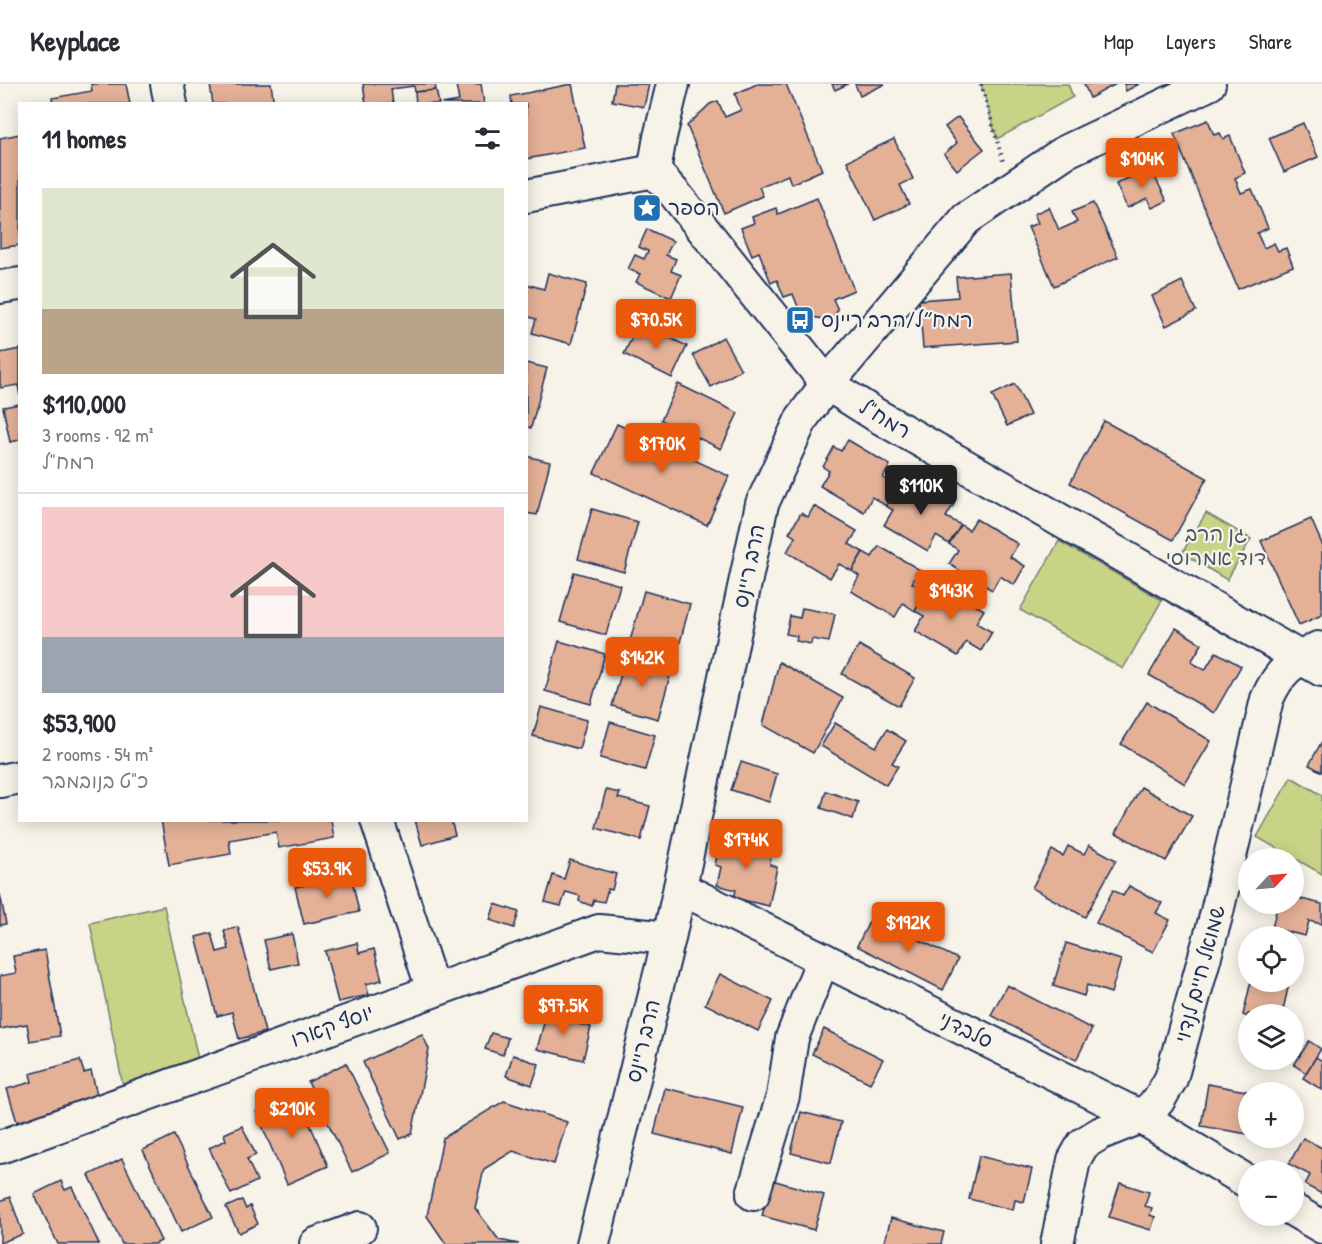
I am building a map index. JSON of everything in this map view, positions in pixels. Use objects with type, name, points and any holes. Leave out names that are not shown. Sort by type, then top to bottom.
[{"type":"street","points":[[167,84],[171,102]]},
{"type":"street","points":[[528,196],[654,171],[673,84]]},
{"type":"street","name":"הרב ריינס","points":[[593,1244],[669,938],[762,504],[802,418],[827,384],[966,219],[1065,152],[1209,84]]},
{"type":"street","name":"רמח\"ל","points":[[654,171],[827,384],[876,415],[1315,658]]},
{"type":"street","points":[[0,287],[18,284]]},
{"type":"street","name":"שמואל חיים לנדוי","points":[[1057,1244],[1074,1160],[1083,1144],[1101,1133],[1141,1117],[1158,1101],[1171,1079],[1216,916],[1267,699],[1274,684],[1284,671],[1315,658]]},
{"type":"street","points":[[0,781],[18,777]]},
{"type":"street","points":[[378,822],[433,990]]},
{"type":"street","name":"סלבדני","points":[[680,888],[1141,1117],[1238,1176]]},
{"type":"street","name":"יוסף קארו","points":[[0,1147],[599,931],[669,938]]},
{"type":"street","points":[[753,1194],[783,1096],[792,1038],[823,959]]},
{"type":"street","points":[[1304,1216],[1322,1227]]},
{"type":"street","points":[[316,1244],[360,1228]]},
{"type":"path","points":[[981,84],[1011,189]]},
{"type":"green space","points":[[981,84],[1068,84],[1073,97],[997,139]]},
{"type":"green space","name":"גן הרב דוד אמרוסי","points":[[1206,513],[1251,539],[1227,580],[1182,553]]},
{"type":"green space","points":[[1059,541],[1162,600],[1123,669],[1020,610]]},
{"type":"green space","points":[[1291,777],[1322,795],[1322,874],[1304,864],[1304,848],[1276,848],[1257,837]]},
{"type":"green space","points":[[164,906],[198,1059],[123,1086],[90,923]]},
{"type":"building","points":[[91,84],[126,84],[130,102],[53,102],[52,98],[92,91]]},
{"type":"building","points":[[210,84],[271,84],[274,102],[213,102]]},
{"type":"building","points":[[363,84],[435,84],[436,90],[415,92],[414,86],[391,89],[393,102],[366,102]]},
{"type":"building","points":[[481,84],[484,102],[453,102],[459,101],[456,85]]},
{"type":"building","points":[[572,84],[585,148],[528,159],[528,102],[512,102],[511,96]]},
{"type":"building","points":[[615,84],[649,84],[644,107],[612,101]]},
{"type":"building","points":[[757,84],[786,84],[822,170],[791,184],[788,175],[759,187],[763,196],[724,213],[687,126],[710,104],[718,101],[725,117],[741,110],[735,94]]},
{"type":"building","points":[[832,84],[848,84],[835,90]]},
{"type":"building","points":[[855,84],[885,84],[860,96]]},
{"type":"building","points":[[1084,84],[1116,84],[1090,98]]},
{"type":"building","points":[[1124,84],[1139,84],[1126,91]]},
{"type":"building","points":[[436,90],[439,102],[416,102],[415,92]]},
{"type":"building","points":[[958,117],[984,149],[957,170],[944,154],[957,143],[945,127]]},
{"type":"building","points":[[1208,120],[1214,135],[1220,133],[1223,139],[1230,136],[1245,173],[1235,178],[1241,193],[1252,189],[1268,228],[1257,233],[1264,248],[1274,243],[1278,251],[1286,248],[1293,266],[1238,289],[1174,134]]},
{"type":"building","points":[[1303,123],[1318,157],[1284,172],[1269,138]]},
{"type":"building","points":[[18,134],[18,245],[0,248],[0,138]]},
{"type":"building","points":[[894,139],[913,179],[900,185],[909,204],[875,220],[847,161]]},
{"type":"building","points":[[1150,167],[1167,201],[1152,208],[1147,198],[1127,208],[1116,184]]},
{"type":"building","points":[[817,198],[854,290],[833,299],[838,310],[831,320],[811,317],[808,309],[800,312],[793,294],[784,297],[777,280],[771,283],[759,252],[752,255],[741,228],[754,223],[752,217],[776,208],[778,214]]},
{"type":"building","points":[[1093,203],[1118,257],[1054,286],[1028,227],[1038,223],[1034,214],[1049,207],[1059,230],[1077,222],[1072,212]]},
{"type":"building","points":[[647,229],[673,241],[666,255],[676,259],[671,271],[681,275],[671,298],[636,282],[640,274],[628,269],[635,255],[644,259],[648,251],[639,247]]},
{"type":"building","points":[[548,273],[587,284],[571,344],[532,333],[536,319],[528,317],[528,285],[544,289]]},
{"type":"building","points":[[1011,273],[1017,341],[923,348],[919,300],[958,297],[956,277]]},
{"type":"building","points":[[1182,281],[1196,311],[1166,326],[1152,296]]},
{"type":"building","points":[[647,300],[665,308],[660,319],[642,311]]},
{"type":"building","points":[[639,323],[687,346],[672,378],[624,354]]},
{"type":"building","points":[[723,337],[741,370],[711,387],[693,355]]},
{"type":"building","points":[[18,349],[18,385],[1,388],[0,353]]},
{"type":"building","points":[[528,363],[547,368],[531,428],[528,427]]},
{"type":"building","points":[[678,384],[738,413],[721,449],[661,420]]},
{"type":"building","points":[[1015,384],[1030,415],[1007,426],[992,395]]},
{"type":"building","points":[[18,404],[18,440],[10,442],[3,407]]},
{"type":"building","points":[[1104,421],[1207,478],[1173,540],[1070,483]]},
{"type":"building","points":[[617,424],[729,476],[707,525],[594,473]]},
{"type":"building","points":[[848,440],[890,465],[883,478],[897,486],[886,506],[872,497],[864,512],[820,486],[829,471],[823,467],[834,447],[841,451]]},
{"type":"building","points":[[528,456],[550,462],[537,515],[528,513]]},
{"type":"building","points":[[912,479],[954,504],[946,517],[961,525],[949,544],[936,536],[928,551],[884,525],[893,510],[886,506],[897,486],[906,491]]},
{"type":"building","points":[[814,506],[857,531],[849,544],[863,552],[852,571],[839,564],[830,578],[787,552],[795,537],[789,533],[801,513],[808,517]]},
{"type":"building","points":[[592,509],[638,522],[624,572],[578,559]]},
{"type":"building","points":[[976,519],[1018,544],[1010,557],[1025,566],[1014,585],[1000,576],[992,590],[949,564],[958,550],[949,544],[961,525],[969,530]]},
{"type":"building","points":[[1311,519],[1322,544],[1322,615],[1299,625],[1261,541]]},
{"type":"building","points":[[879,546],[920,570],[912,583],[927,591],[915,611],[903,603],[895,617],[851,591],[859,576],[852,571],[863,552],[872,557]]},
{"type":"building","points":[[574,572],[620,585],[606,635],[560,622]]},
{"type":"building","points":[[942,585],[984,610],[976,623],[992,632],[981,651],[966,642],[958,656],[915,631],[924,616],[915,611],[927,591],[936,597]]},
{"type":"building","points":[[644,591],[690,604],[677,654],[630,641]]},
{"type":"building","points":[[802,608],[835,614],[829,642],[812,639],[811,644],[796,641],[797,636],[786,634],[790,616],[800,618]]},
{"type":"building","points":[[1176,628],[1202,644],[1191,662],[1205,670],[1216,652],[1241,666],[1214,713],[1149,675]]},
{"type":"building","points":[[559,641],[605,654],[591,704],[545,691]]},
{"type":"building","points":[[859,645],[915,678],[899,706],[842,674]]},
{"type":"building","points":[[626,656],[672,669],[658,719],[612,706]]},
{"type":"building","points":[[779,662],[843,698],[813,753],[763,725]]},
{"type":"building","points":[[1147,702],[1211,741],[1185,784],[1121,744]]},
{"type":"building","points":[[541,707],[587,720],[579,749],[533,736]]},
{"type":"building","points":[[610,722],[655,735],[645,770],[600,758]]},
{"type":"building","points":[[835,723],[876,747],[887,729],[906,741],[892,763],[898,766],[886,785],[821,746]]},
{"type":"building","points":[[1322,741],[1322,772],[1309,765]]},
{"type":"building","points":[[741,762],[777,774],[769,802],[731,790]]},
{"type":"building","points":[[1141,787],[1192,816],[1166,861],[1116,833]]},
{"type":"building","points":[[606,790],[620,793],[618,798],[650,806],[641,840],[596,828]]},
{"type":"building","points":[[826,791],[858,802],[853,819],[821,808]]},
{"type":"building","points":[[161,822],[331,822],[334,838],[279,848],[276,832],[229,840],[231,854],[169,865]]},
{"type":"building","points":[[416,822],[452,822],[455,835],[422,845]]},
{"type":"building","points":[[721,837],[760,842],[759,853],[771,854],[770,865],[777,867],[769,906],[734,898],[736,890],[717,885],[721,867],[715,865]]},
{"type":"building","points":[[1089,845],[1116,860],[1085,917],[1032,888],[1052,850],[1063,856],[1068,846],[1084,854]]},
{"type":"building","points":[[570,860],[616,874],[612,890],[608,889],[604,902],[594,900],[592,906],[579,901],[580,896],[566,892],[561,906],[545,902],[553,875],[564,879]]},
{"type":"building","points":[[351,875],[359,912],[304,924],[295,887]]},
{"type":"building","points":[[1129,886],[1162,903],[1156,913],[1170,920],[1153,952],[1096,923],[1113,890],[1123,896]]},
{"type":"building","points":[[0,894],[6,924],[0,925]]},
{"type":"building","points":[[1304,900],[1322,904],[1322,924],[1309,921],[1305,936],[1304,926],[1272,926],[1275,914],[1304,914]]},
{"type":"building","points":[[495,904],[519,912],[514,928],[490,920]]},
{"type":"building","points":[[872,916],[958,959],[943,990],[857,946]]},
{"type":"building","points":[[238,927],[265,1032],[239,1039],[232,1012],[217,1016],[196,937],[212,933],[217,952],[229,949],[224,931]]},
{"type":"building","points":[[292,934],[298,963],[271,969],[264,940]]},
{"type":"building","points":[[357,943],[359,953],[374,949],[382,980],[366,984],[369,995],[338,1002],[325,951]]},
{"type":"building","points":[[1066,943],[1121,960],[1111,993],[1087,985],[1084,996],[1053,986]]},
{"type":"building","points":[[45,950],[60,1036],[30,1041],[27,1024],[0,1029],[0,976],[16,973],[13,956]]},
{"type":"building","points":[[720,974],[773,1001],[758,1031],[705,1004]]},
{"type":"building","points":[[1007,985],[1092,1029],[1076,1060],[991,1015]]},
{"type":"building","points":[[1248,992],[1287,992],[1284,1004],[1246,1004]]},
{"type":"building","points":[[548,1008],[564,1013],[562,1020],[591,1027],[583,1060],[537,1049]]},
{"type":"building","points":[[824,1029],[883,1059],[870,1083],[812,1054]]},
{"type":"building","points":[[491,1033],[508,1038],[503,1055],[485,1049]]},
{"type":"building","points":[[422,1034],[429,1049],[412,1134],[400,1139],[363,1062]]},
{"type":"building","points":[[1309,1041],[1321,1049],[1306,1073],[1302,1070],[1304,1070],[1304,1049]]},
{"type":"building","points":[[513,1055],[539,1064],[532,1085],[506,1076]]},
{"type":"building","points":[[1316,1057],[1322,1061],[1322,1090],[1303,1078]]},
{"type":"building","points":[[80,1060],[84,1073],[91,1071],[98,1098],[17,1122],[7,1089],[32,1082],[30,1074]]},
{"type":"building","points":[[346,1063],[390,1153],[352,1172],[308,1082]]},
{"type":"building","points":[[1208,1084],[1238,1090],[1238,1132],[1201,1126]]},
{"type":"building","points":[[665,1088],[743,1107],[732,1154],[654,1134]]},
{"type":"building","points":[[297,1094],[328,1166],[287,1184],[256,1112]]},
{"type":"building","points":[[504,1101],[567,1122],[554,1164],[513,1151],[484,1169],[475,1208],[499,1240],[519,1244],[446,1244],[427,1216],[443,1138]]},
{"type":"building","points":[[801,1112],[841,1122],[831,1163],[791,1153]]},
{"type":"building","points":[[242,1126],[256,1155],[247,1159],[257,1181],[231,1194],[209,1148],[226,1140],[224,1134]]},
{"type":"building","points":[[174,1135],[213,1217],[181,1232],[143,1150]]},
{"type":"building","points":[[1304,1139],[1322,1148],[1322,1194],[1305,1185],[1310,1175],[1304,1172],[1304,1160],[1291,1160],[1298,1148],[1304,1148]]},
{"type":"building","points":[[979,1156],[1032,1169],[1024,1202],[1015,1200],[1013,1210],[969,1199]]},
{"type":"building","points":[[122,1159],[161,1241],[155,1244],[122,1244],[89,1175]]},
{"type":"building","points":[[772,1180],[824,1195],[814,1230],[762,1216]]},
{"type":"building","points":[[61,1181],[65,1190],[72,1187],[99,1244],[58,1244],[34,1194]]},
{"type":"building","points":[[1120,1183],[1149,1192],[1145,1206],[1152,1208],[1150,1215],[1155,1217],[1151,1230],[1109,1217]]},
{"type":"building","points":[[10,1197],[23,1234],[0,1243],[0,1201]]},
{"type":"building","points":[[242,1200],[246,1209],[250,1206],[258,1224],[239,1233],[226,1207]]},
{"type":"building","points":[[891,1218],[944,1232],[941,1244],[884,1244]]},
{"type":"place","name":"הספר","points":[[647,208]]},
{"type":"place","name":"רמח״ל/הרב ריינס","points":[[800,320]]}]
